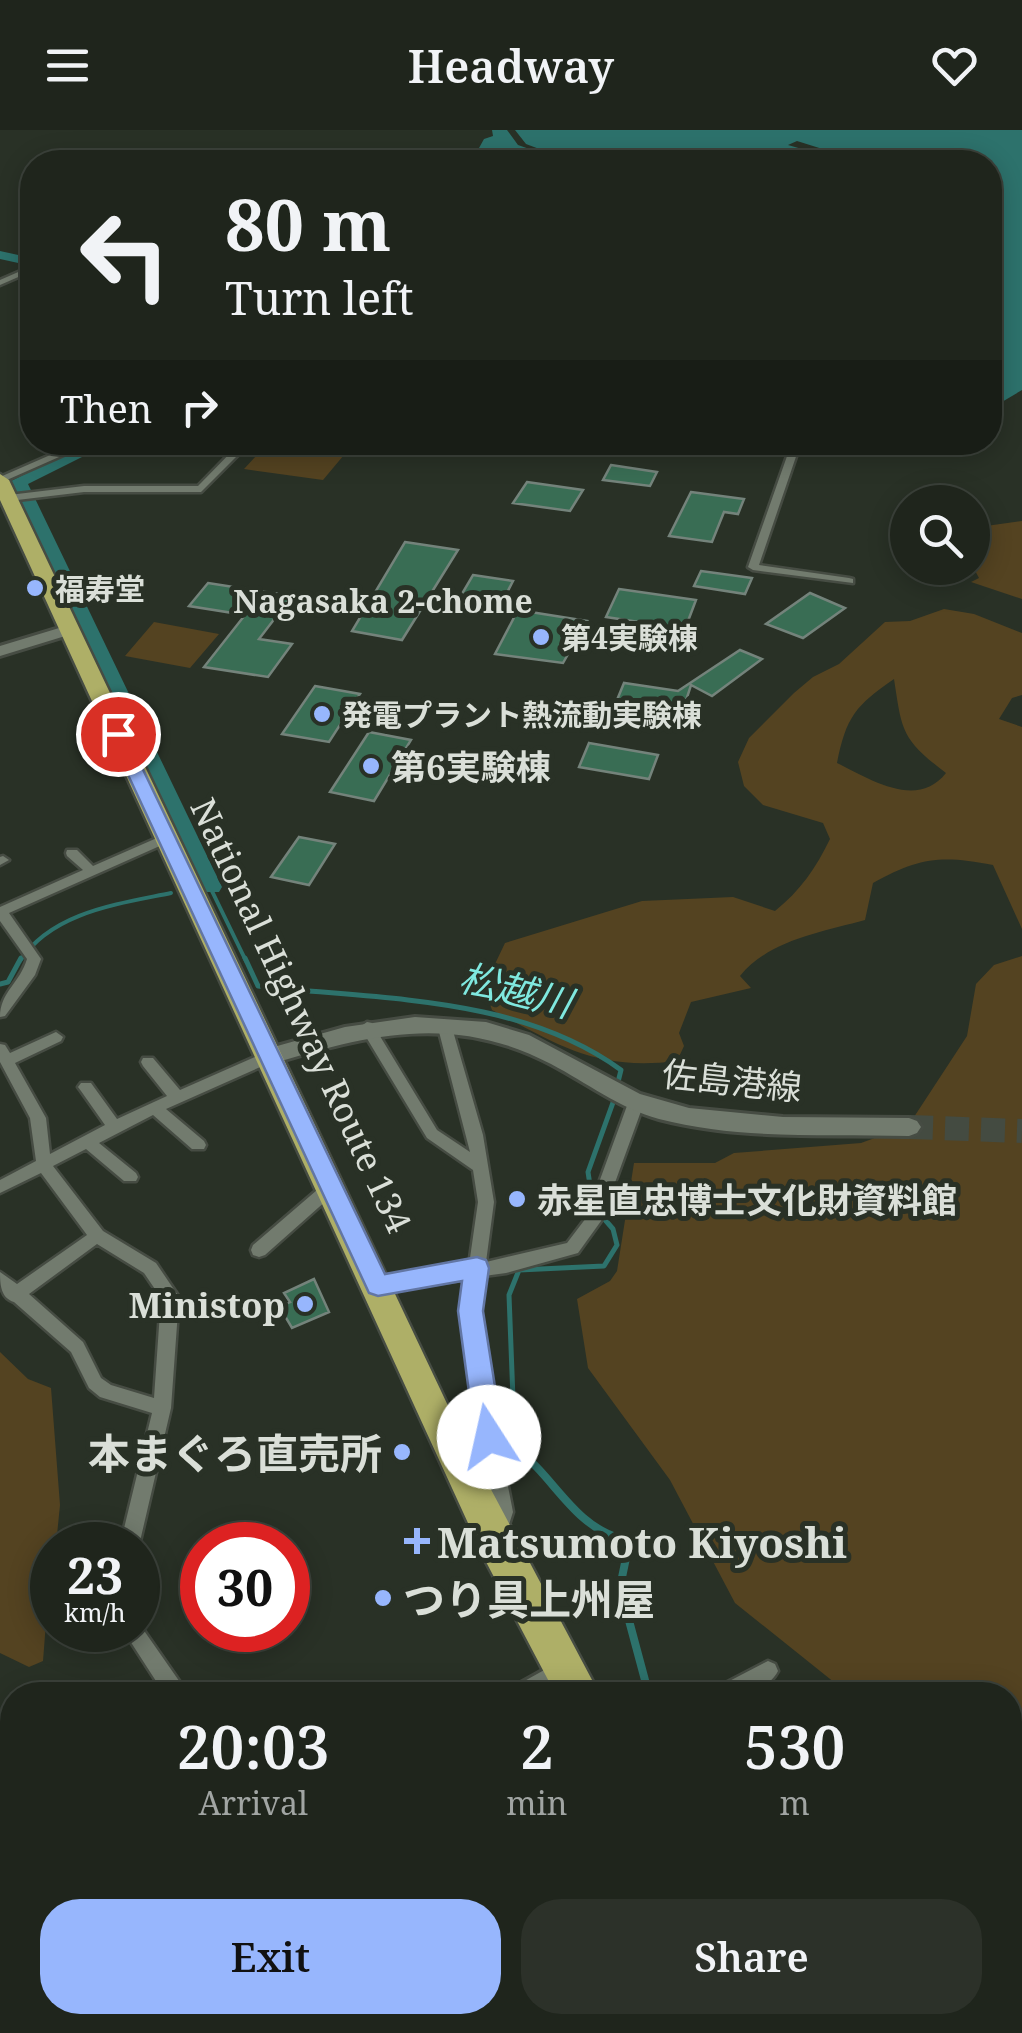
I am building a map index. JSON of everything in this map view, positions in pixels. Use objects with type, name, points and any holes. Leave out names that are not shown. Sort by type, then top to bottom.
[{"type":"highway","name":"National Highway Route 134","points":[[5,496],[271,1056],[423,1392],[533,1619],[571,1682]]},
{"type":"main road","points":[[0,651],[69,630]]},
{"type":"main road","name":"佐島港線","points":[[271,1056],[367,1028],[444,1024],[512,1038],[557,1057],[633,1102],[692,1117],[739,1123],[909,1128]]},
{"type":"street","points":[[5,496],[69,455]]},
{"type":"street","points":[[5,496],[35,492],[202,490],[235,455]]},
{"type":"street","points":[[792,455],[753,567],[850,581]]},
{"type":"street","points":[[0,1012],[30,972],[34,959],[0,912],[166,838]]},
{"type":"street","points":[[72,853],[91,871]]},
{"type":"street","points":[[444,1024],[475,1136],[486,1202],[470,1311],[482,1400],[504,1512],[495,1539]]},
{"type":"street","points":[[367,1028],[432,1134],[479,1166]]},
{"type":"street","points":[[56,1037],[4,1055],[38,1118],[44,1166],[96,1236],[150,1268],[170,1297],[162,1408],[135,1522]]},
{"type":"street","points":[[0,1187],[154,1107],[271,1056]]},
{"type":"street","points":[[148,1062],[177,1097]]},
{"type":"street","points":[[86,1087],[115,1126]]},
{"type":"street","points":[[378,1286],[506,1266],[572,1248],[594,1220],[633,1102]]},
{"type":"street","points":[[154,1107],[198,1144]]},
{"type":"street","points":[[86,1142],[130,1177]]},
{"type":"street","points":[[259,1250],[330,1188]]},
{"type":"street","points":[[14,1295],[96,1236]]},
{"type":"street","points":[[0,1279],[76,1347],[95,1383],[106,1391],[162,1408]]},
{"type":"street","points":[[148,1652],[168,1682]]},
{"type":"street","points":[[748,1682],[768,1671]]},
{"type":"shaded area","points":[[256,455],[344,455],[323,480],[244,469]]},
{"type":"shaded area","points":[[1022,521],[1022,599],[980,585],[990,585],[990,525]]},
{"type":"shaded area","points":[[944,609],[974,614],[1022,633],[1022,695],[1012,698],[999,719],[1022,727],[1022,929],[993,865],[931,860],[873,883],[865,920],[797,939],[766,954],[740,976],[751,988],[691,1002],[679,1033],[684,1046],[677,1061],[601,1059],[559,1045],[492,1010],[484,987],[505,943],[642,901],[733,897],[775,911],[784,903],[807,878],[830,839],[823,823],[763,805],[744,786],[738,762],[749,738],[813,677],[839,664],[885,622],[910,621]],"holes":[[[894,679],[906,733],[946,773],[921,789],[893,788],[837,763],[844,734],[855,714]]]},
{"type":"shaded area","points":[[154,622],[219,634],[190,668],[125,656]]},
{"type":"shaded area","points":[[1022,956],[1022,1682],[834,1682],[735,1603],[670,1480],[588,1368],[577,1299],[610,1281],[617,1271],[634,1163],[715,1163],[734,1153],[861,1143],[902,1128],[914,1117],[967,1036],[976,984],[994,965]]},
{"type":"shaded area","points":[[0,1352],[28,1379],[51,1388],[60,1505],[58,1522],[30,1522],[30,1652],[44,1652],[43,1661],[29,1667],[0,1653]]},
{"type":"water","points":[[492,130],[507,130],[518,145],[532,150],[479,148],[484,139],[493,136]]},
{"type":"water","points":[[515,130],[1022,130],[1022,390],[1002,402],[1002,150],[826,150],[797,141],[788,145],[805,150],[542,150],[526,144]]},
{"type":"building","points":[[611,465],[657,472],[650,486],[603,480]]},
{"type":"building","points":[[527,482],[583,490],[570,511],[513,503]]},
{"type":"building","points":[[691,492],[744,499],[738,514],[724,512],[712,542],[669,536]]},
{"type":"building","points":[[405,542],[458,550],[402,640],[352,631]]},
{"type":"building","points":[[701,571],[752,578],[745,594],[694,586]]},
{"type":"building","points":[[473,575],[513,581],[495,616],[453,609]]},
{"type":"building","points":[[208,583],[292,596],[259,639],[292,644],[268,677],[204,667],[245,615],[189,606]]},
{"type":"building","points":[[619,589],[696,600],[685,629],[606,617]]},
{"type":"building","points":[[810,593],[845,608],[803,638],[766,624]]},
{"type":"building","name":"第4実験棟","points":[[518,610],[587,621],[563,663],[495,654]]},
{"type":"building","points":[[740,650],[762,659],[712,696],[691,685],[683,710],[617,700],[624,683],[678,691]]},
{"type":"building","name":"発電プラント熱流動実験棟","points":[[315,686],[360,694],[329,742],[282,734]]},
{"type":"building","name":"第6実験棟","points":[[369,732],[411,740],[374,801],[330,792]]},
{"type":"building","points":[[589,743],[658,755],[649,779],[579,767]]},
{"type":"building","points":[[299,837],[335,844],[309,885],[271,877]]},
{"type":"building","name":"Ministop","points":[[314,1279],[329,1312],[292,1328],[279,1306],[290,1302],[284,1293]]},
{"type":"waterway","points":[[0,255],[20,259]]},
{"type":"waterway","name":"松越川","points":[[76,455],[18,482],[210,887]]},
{"type":"waterway","name":"松越川","points":[[203,888],[210,887],[246,961]]},
{"type":"waterway","points":[[20,961],[34,944],[68,921],[108,906],[171,893]]},
{"type":"waterway","points":[[0,984],[8,982],[21,958]]},
{"type":"waterway","name":"松越川","points":[[245,958],[258,986],[446,1005],[538,1027],[581,1045],[621,1070],[617,1086]]},
{"type":"waterway","name":"松越川","points":[[593,1205],[588,1172],[615,1097]]},
{"type":"waterway","name":"松越川","points":[[514,1425],[509,1295],[519,1270],[604,1266],[617,1245],[613,1229],[600,1214]]},
{"type":"waterway","name":"松越川","points":[[514,1423],[515,1448],[588,1522],[619,1538],[626,1558],[620,1587],[646,1682]]},
{"type":"tunnel","points":[[909,1127],[1022,1131]]},
{"type":"place","name":"福寿堂","points":[[35,588]]},
{"type":"place","name":"第4実験棟","points":[[541,637]]},
{"type":"place","name":"発電プラント熱流動実験棟","points":[[322,714]]},
{"type":"place","name":"第6実験棟","points":[[371,766]]},
{"type":"place","name":"赤星直忠博士文化財資料館","points":[[517,1199]]},
{"type":"place","name":"Ministop","points":[[305,1304]]},
{"type":"place","name":"本まぐろ直売所","points":[[402,1452]]},
{"type":"place","name":"Matsumoto Kiyoshi","points":[[417,1541]]},
{"type":"place","name":"つり具上州屋","points":[[383,1598]]},
{"type":"district","name":"Nagasaka 2-chome","points":[[383,600]]},
{"type":"route","points":[[118,734],[378,1286],[477,1268],[470,1311],[489,1437]]}]
